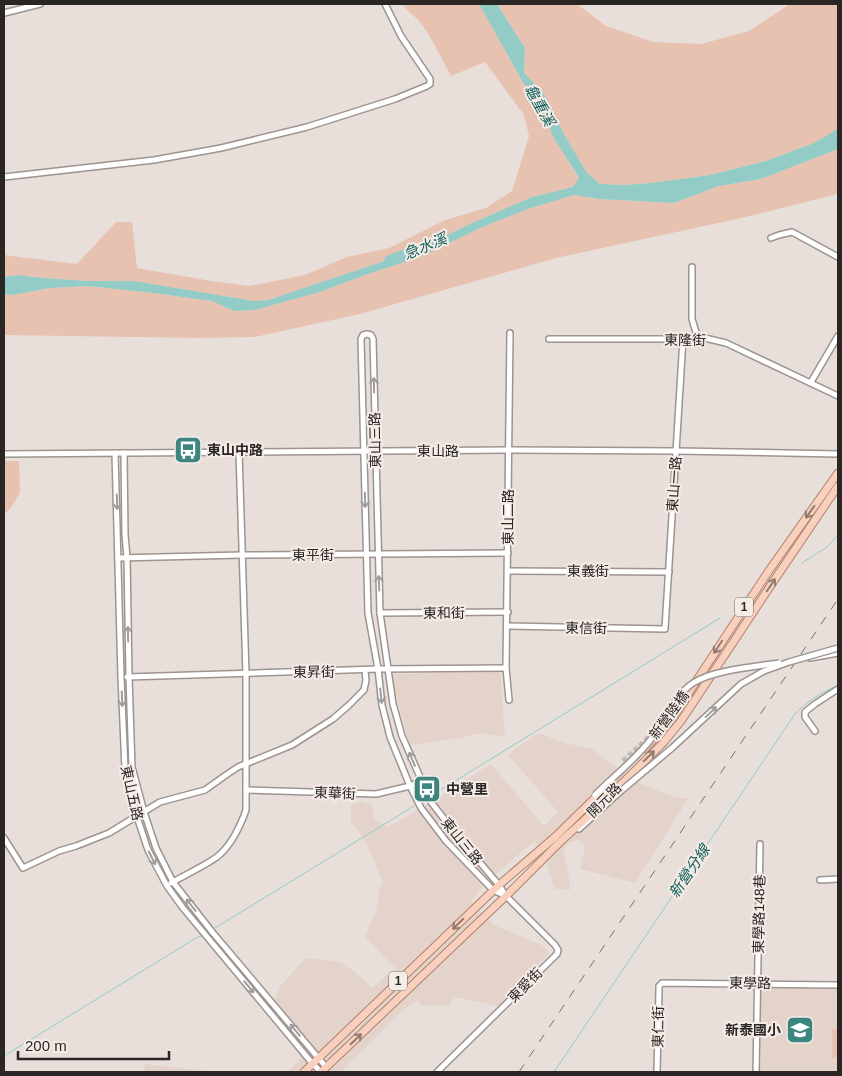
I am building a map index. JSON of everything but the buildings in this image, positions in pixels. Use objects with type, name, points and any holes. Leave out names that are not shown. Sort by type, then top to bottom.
[{"type":"main road","name":"開元路","points":[[304,1072],[496,887],[556,836],[651,743],[667,724],[772,564],[838,473]]},
{"type":"main road","name":"開元路","points":[[323,1071],[662,743],[681,721],[838,486]]},
{"type":"street","points":[[4,13],[40,4]]},
{"type":"street","points":[[4,176],[154,160],[220,148],[308,127],[396,99],[427,86],[430,84],[430,79],[401,36],[385,4]]},
{"type":"street","points":[[771,238],[779,234],[792,232],[838,258]]},
{"type":"street","points":[[692,267],[692,319],[698,339]]},
{"type":"street","name":"東山二路","points":[[509,700],[506,668],[510,333]]},
{"type":"street","name":"東山三路","points":[[496,887],[431,802],[402,736],[393,704],[380,613],[373,339],[371,335],[367,334],[363,335],[361,339],[368,613],[382,705],[390,737],[421,808],[446,841],[496,887],[506,896]]},
{"type":"street","points":[[811,382],[838,336]]},
{"type":"street","name":"東隆街","points":[[549,339],[683,340],[705,338],[726,343],[838,396]]},
{"type":"street","name":"東山一路","points":[[665,629],[683,340]]},
{"type":"street","name":"東山路","points":[[4,454],[509,450],[838,454]]},
{"type":"street","points":[[167,886],[217,856],[236,835],[246,810],[246,673],[239,452]]},
{"type":"street","name":"東山五路","points":[[115,453],[125,769],[137,817],[148,850],[167,886],[207,937],[315,1061]]},
{"type":"street","name":"東山五路","points":[[124,453],[124,535],[127,557],[132,767],[144,812],[156,848],[173,882],[323,1071]]},
{"type":"street","name":"東平街","points":[[118,558],[508,553]]},
{"type":"street","name":"東義街","points":[[508,571],[669,572]]},
{"type":"street","name":"東和街","points":[[380,613],[508,612]]},
{"type":"street","name":"東信街","points":[[507,626],[665,629]]},
{"type":"street","name":"新營陸橋","points":[[526,876],[672,748],[741,684],[764,671],[838,648]]},
{"type":"street","points":[[810,658],[838,653]]},
{"type":"street","name":"新營陸橋","points":[[595,795],[652,738],[682,693],[693,683],[717,673],[789,662]]},
{"type":"street","name":"東昇街","points":[[121,677],[378,669],[506,668]]},
{"type":"street","points":[[4,838],[23,868],[59,851],[109,832],[160,802],[205,790],[226,775],[292,745],[333,718],[364,690],[365,670]]},
{"type":"street","points":[[815,731],[805,717],[805,712],[838,689]]},
{"type":"street","points":[[685,740],[691,729]]},
{"type":"street","name":"東華街","points":[[246,790],[376,794],[410,786],[421,781]]},
{"type":"street","name":"開元路","points":[[517,868],[595,795]]},
{"type":"street","name":"東學路148巷","points":[[756,1072],[760,844]]},
{"type":"street","points":[[820,880],[838,879]]},
{"type":"street","name":"東愛街","points":[[437,1072],[557,954],[558,950],[554,945],[506,896]]},
{"type":"street","name":"東學路","points":[[662,983],[838,985]]},
{"type":"street","name":"東仁街","points":[[657,1072],[659,986],[662,983]]},
{"type":"shaded area","points":[[403,4],[479,4],[579,179],[573,187],[532,197],[472,223],[417,250],[268,300],[255,301],[134,281],[87,281],[17,275],[4,277],[4,255],[77,264],[116,222],[132,222],[137,268],[250,286],[305,275],[347,257],[389,248],[445,220],[486,208],[512,191],[529,136],[524,115],[485,62],[451,76],[424,27]]},
{"type":"shaded area","points":[[497,4],[577,4],[606,26],[653,42],[701,44],[749,31],[790,4],[838,4],[838,129],[814,143],[766,161],[710,175],[651,183],[600,184],[587,173],[564,134],[543,92],[524,73],[525,48]]},
{"type":"shaded area","points":[[838,149],[838,193],[834,195],[746,217],[556,258],[360,314],[255,337],[4,335],[4,294],[12,295],[50,288],[87,286],[212,301],[234,311],[255,310],[320,292],[420,257],[485,226],[528,209],[574,195],[599,199],[674,203],[719,186],[761,179]]},
{"type":"shaded area","points":[[4,461],[19,461],[20,493],[4,515]]},
{"type":"shaded area","points":[[500,672],[505,737],[481,733],[461,738],[410,745],[391,679],[395,674]]},
{"type":"shaded area","points":[[539,733],[565,743],[592,749],[608,762],[644,785],[671,796],[688,799],[635,883],[580,869],[585,846],[578,840],[568,843],[563,852],[570,890],[555,889],[546,862],[535,841],[486,882],[471,901],[494,925],[544,946],[549,953],[498,1006],[454,997],[449,1006],[421,1005],[417,1000],[401,1012],[341,1072],[287,1072],[301,1058],[294,1044],[297,1037],[272,1009],[280,986],[306,958],[340,962],[355,972],[372,988],[395,968],[365,937],[377,909],[379,891],[383,882],[366,842],[351,823],[351,805],[361,801],[371,804],[375,820],[388,827],[491,764],[544,826],[558,812],[509,756],[513,750]]},
{"type":"shaded area","name":"新泰國小","points":[[761,986],[838,987],[838,1072],[760,1072]]},
{"type":"shaded area","points":[[832,1029],[838,1029],[838,1058],[832,1058]]},
{"type":"shaded area","points":[[145,1064],[215,1072],[144,1072]]},
{"type":"water","name":"龜重溪","points":[[479,4],[497,4],[525,48],[524,73],[543,92],[564,134],[587,173],[600,184],[651,183],[710,175],[766,161],[814,143],[838,129],[838,149],[761,179],[719,186],[674,203],[599,199],[574,195],[528,209],[485,226],[420,257],[320,292],[255,310],[234,311],[212,301],[87,286],[50,288],[12,295],[4,294],[4,277],[17,275],[87,281],[134,281],[254,301],[268,300],[417,250],[472,223],[532,197],[573,187],[579,178],[555,140],[542,113]]},
{"type":"waterway","name":"急水溪","points":[[389,260],[442,239]]},
{"type":"waterway","points":[[802,563],[827,547],[838,535]]},
{"type":"waterway","points":[[434,794],[720,618]]},
{"type":"waterway","name":"新營分線","points":[[554,1072],[795,714],[810,701],[838,685]]},
{"type":"waterway","points":[[215,928],[414,806]]},
{"type":"waterway","points":[[4,1056],[201,936]]},
{"type":"tunnel","points":[[623,761],[645,741],[660,723]]},
{"type":"railway","points":[[519,1072],[838,599]]},
{"type":"place","name":"東山中路","points":[[188,450]]},
{"type":"place","name":"中營里","points":[[427,789]]},
{"type":"place","name":"新泰國小","points":[[800,1030]]}]
